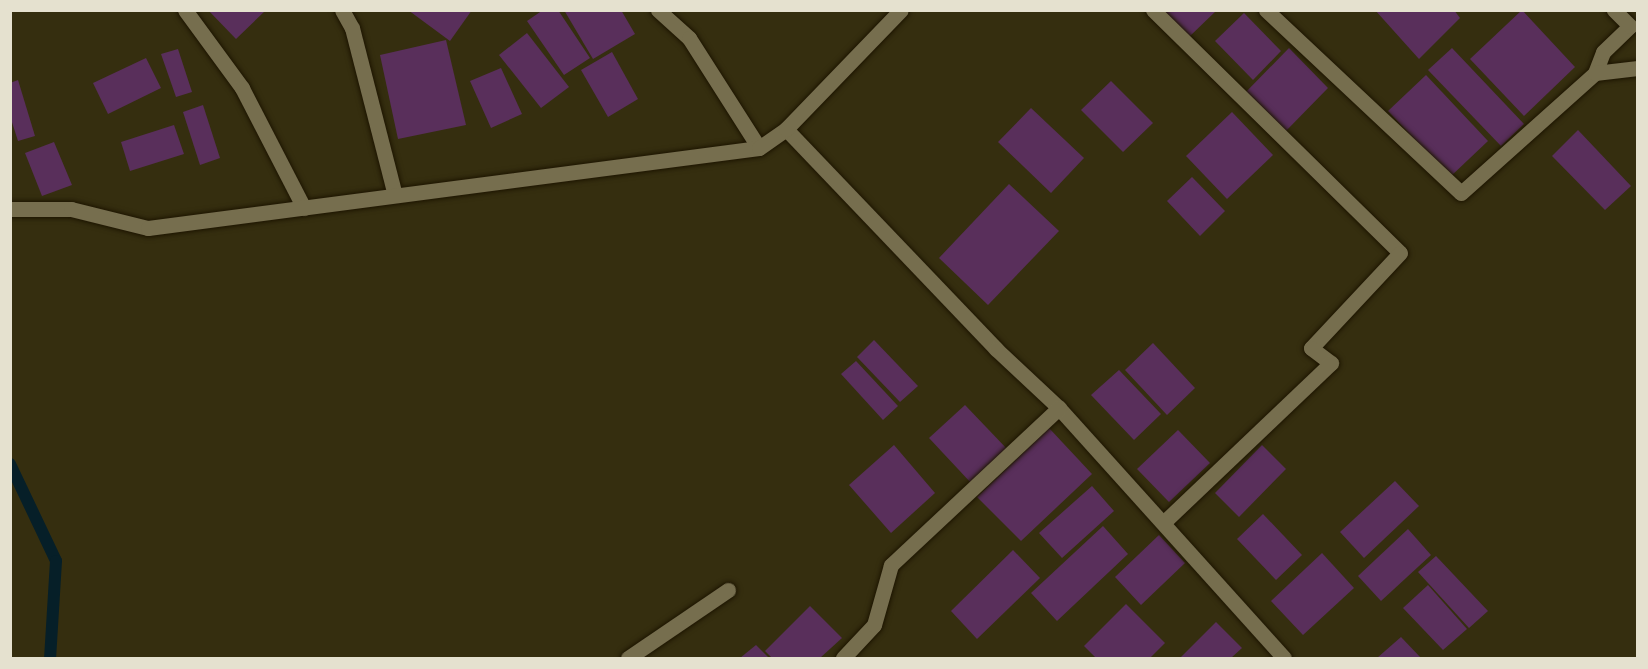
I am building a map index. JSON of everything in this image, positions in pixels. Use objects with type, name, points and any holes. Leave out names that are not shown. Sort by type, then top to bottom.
[{"type":"street","points":[[185,10],[242,88],[304,208]]},
{"type":"street","points":[[342,10],[352,28],[394,192]]},
{"type":"street","points":[[658,10],[689,38],[759,148]]},
{"type":"street","points":[[10,209],[71,209],[147,228],[304,208],[394,192],[759,148],[786,129],[901,10]]},
{"type":"street","points":[[1154,10],[1400,253],[1311,348],[1331,363],[1165,521]]},
{"type":"street","points":[[1266,10],[1461,193],[1595,73],[1604,52],[1630,26],[1614,10]]},
{"type":"street","points":[[1595,73],[1638,68]]},
{"type":"street","points":[[786,129],[1059,408],[1165,521],[1284,658]]},
{"type":"street","points":[[843,658],[874,625],[891,565],[1059,408]]},
{"type":"street","points":[[628,658],[728,590]]},
{"type":"building","points":[[208,10],[266,10],[236,39]]},
{"type":"building","points":[[408,10],[472,10],[450,41]]},
{"type":"building","points":[[543,10],[558,10],[590,58],[564,75],[527,21]]},
{"type":"building","points":[[564,10],[621,10],[635,34],[593,59]]},
{"type":"building","points":[[1163,10],[1217,10],[1189,37]]},
{"type":"building","points":[[1375,10],[1454,10],[1460,18],[1419,59]]},
{"type":"building","points":[[1522,10],[1575,67],[1524,116],[1470,59]]},
{"type":"building","points":[[1244,13],[1281,51],[1253,80],[1215,41]]},
{"type":"building","points":[[527,33],[569,87],[541,108],[499,55]]},
{"type":"building","points":[[446,40],[466,125],[398,139],[380,55]]},
{"type":"building","points":[[1289,48],[1328,88],[1283,134],[1243,95]]},
{"type":"building","points":[[1452,48],[1524,124],[1501,146],[1428,70]]},
{"type":"building","points":[[178,49],[192,92],[176,97],[161,54]]},
{"type":"building","points":[[612,52],[638,99],[608,117],[581,70]]},
{"type":"building","points":[[146,58],[161,88],[108,114],[93,83]]},
{"type":"building","points":[[501,68],[522,114],[491,128],[470,81]]},
{"type":"building","points":[[1426,75],[1488,141],[1450,177],[1388,111]]},
{"type":"building","points":[[18,80],[35,136],[18,141],[10,116],[10,83]]},
{"type":"building","points":[[1111,81],[1153,123],[1123,152],[1081,110]]},
{"type":"building","points":[[203,105],[220,158],[200,165],[183,112]]},
{"type":"building","points":[[1031,108],[1084,158],[1051,193],[998,142]]},
{"type":"building","points":[[1232,112],[1273,155],[1227,199],[1186,156]]},
{"type":"building","points":[[174,125],[184,154],[130,171],[121,142]]},
{"type":"building","points":[[1578,130],[1631,186],[1605,210],[1552,156]]},
{"type":"building","points":[[54,142],[72,185],[42,196],[25,153]]},
{"type":"building","points":[[1192,177],[1225,211],[1200,236],[1167,201]]},
{"type":"building","points":[[1009,184],[1059,231],[988,305],[939,258]]},
{"type":"building","points":[[874,340],[918,386],[900,402],[857,357]]},
{"type":"building","points":[[1153,343],[1195,388],[1167,415],[1125,370]]},
{"type":"building","points":[[856,361],[898,406],[883,420],[841,374]]},
{"type":"building","points":[[1119,370],[1161,414],[1134,440],[1091,395]]},
{"type":"building","points":[[965,405],[1008,450],[972,484],[929,438]]},
{"type":"building","points":[[1049,428],[1092,474],[1021,541],[977,497]]},
{"type":"building","points":[[1178,430],[1210,463],[1169,502],[1137,469]]},
{"type":"building","points":[[894,445],[935,493],[891,533],[849,485]]},
{"type":"building","points":[[1262,445],[1286,469],[1239,517],[1215,493]]},
{"type":"building","points":[[1395,481],[1419,506],[1364,558],[1340,532]]},
{"type":"building","points":[[1092,486],[1114,511],[1062,558],[1039,533]]},
{"type":"building","points":[[1263,514],[1302,555],[1276,580],[1237,539]]},
{"type":"building","points":[[1103,526],[1128,554],[1057,621],[1031,593]]},
{"type":"building","points":[[1408,529],[1431,555],[1381,601],[1358,576]]},
{"type":"building","points":[[1159,535],[1185,563],[1141,605],[1115,577]]},
{"type":"building","points":[[1013,550],[1040,578],[977,639],[951,611]]},
{"type":"building","points":[[1322,553],[1354,588],[1303,635],[1271,601]]},
{"type":"building","points":[[1436,556],[1488,611],[1469,628],[1418,572]]},
{"type":"building","points":[[1428,585],[1467,629],[1443,650],[1403,608]]},
{"type":"building","points":[[1126,604],[1165,643],[1150,658],[1096,658],[1084,646]]},
{"type":"building","points":[[810,606],[842,638],[820,658],[772,658],[765,651]]},
{"type":"building","points":[[1216,622],[1242,648],[1231,658],[1180,658]]},
{"type":"building","points":[[1401,637],[1421,658],[1377,658]]},
{"type":"building","points":[[756,645],[769,658],[740,658]]},
{"type":"waterway","points":[[10,464],[56,561],[50,658]]}]
